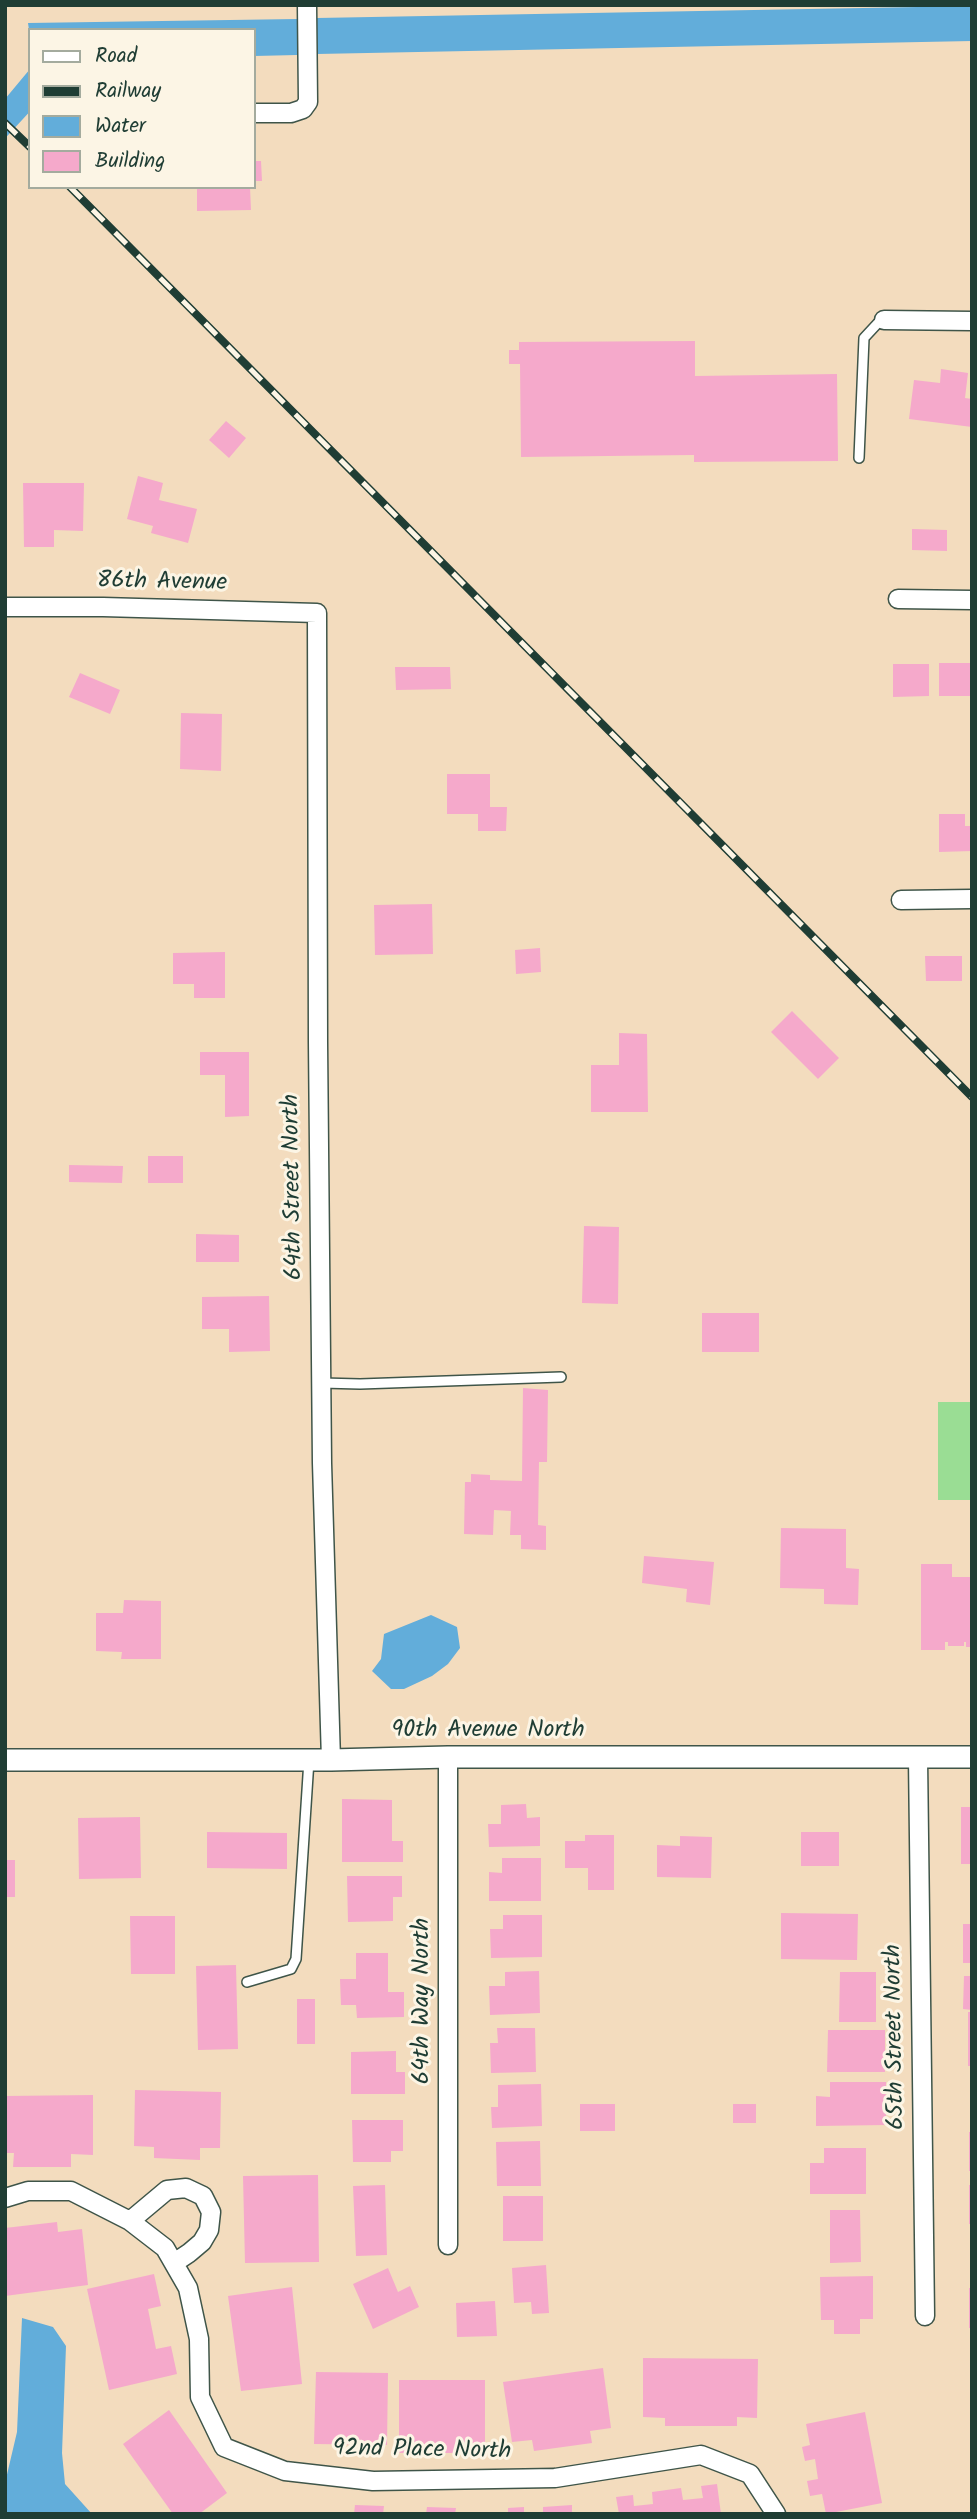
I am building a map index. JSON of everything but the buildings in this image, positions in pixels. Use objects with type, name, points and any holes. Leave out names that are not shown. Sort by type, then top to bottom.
[{"type":"street","points":[[256,113],[291,113],[303,109],[307,102],[307,5]]},
{"type":"street","points":[[884,320],[972,321]]},
{"type":"street","points":[[898,599],[972,600]]},
{"type":"street","name":"86th Avenue","points":[[5,607],[317,612]]},
{"type":"street","name":"64th Street North","points":[[317,612],[322,1383],[331,1760]]},
{"type":"street","points":[[901,900],[972,899]]},
{"type":"street","name":"64th Way North","points":[[448,1757],[448,2245]]},
{"type":"street","name":"90th Avenue North","points":[[5,1760],[972,1757]]},
{"type":"street","name":"65th Street North","points":[[918,1758],[925,2316]]},
{"type":"street","points":[[130,2221],[167,2190],[186,2188],[203,2196],[211,2212],[209,2230],[202,2242],[174,2263]]},
{"type":"street","name":"92nd Place North","points":[[5,2198],[28,2191],[71,2191],[130,2221],[165,2248],[188,2288],[199,2339],[200,2398],[224,2447],[285,2471],[373,2481],[555,2477],[701,2455],[750,2474],[776,2514]]},
{"type":"lane","points":[[859,458],[864,338],[884,320]]},
{"type":"lane","points":[[322,1383],[561,1377]]},
{"type":"lane","points":[[247,1982],[291,1969],[296,1959],[309,1760]]},
{"type":"green space","points":[[938,1402],[972,1402],[972,1500],[938,1500]]},
{"type":"water","points":[[972,6],[972,41],[317,54],[317,18]]},
{"type":"water","points":[[297,19],[297,55],[256,56],[256,28],[29,28],[28,23]]},
{"type":"water","points":[[28,71],[28,107],[5,134],[5,99]]},
{"type":"water","points":[[431,1615],[457,1627],[460,1648],[448,1664],[432,1676],[404,1689],[391,1689],[372,1671],[381,1659],[384,1634]]},
{"type":"water","points":[[22,2318],[53,2327],[66,2346],[62,2453],[65,2484],[92,2514],[5,2514],[5,2483],[17,2432]]},
{"type":"waterway","points":[[5,134],[28,109]]},
{"type":"railway","points":[[5,123],[28,145]]},
{"type":"railway","points":[[72,189],[972,1097]]}]
